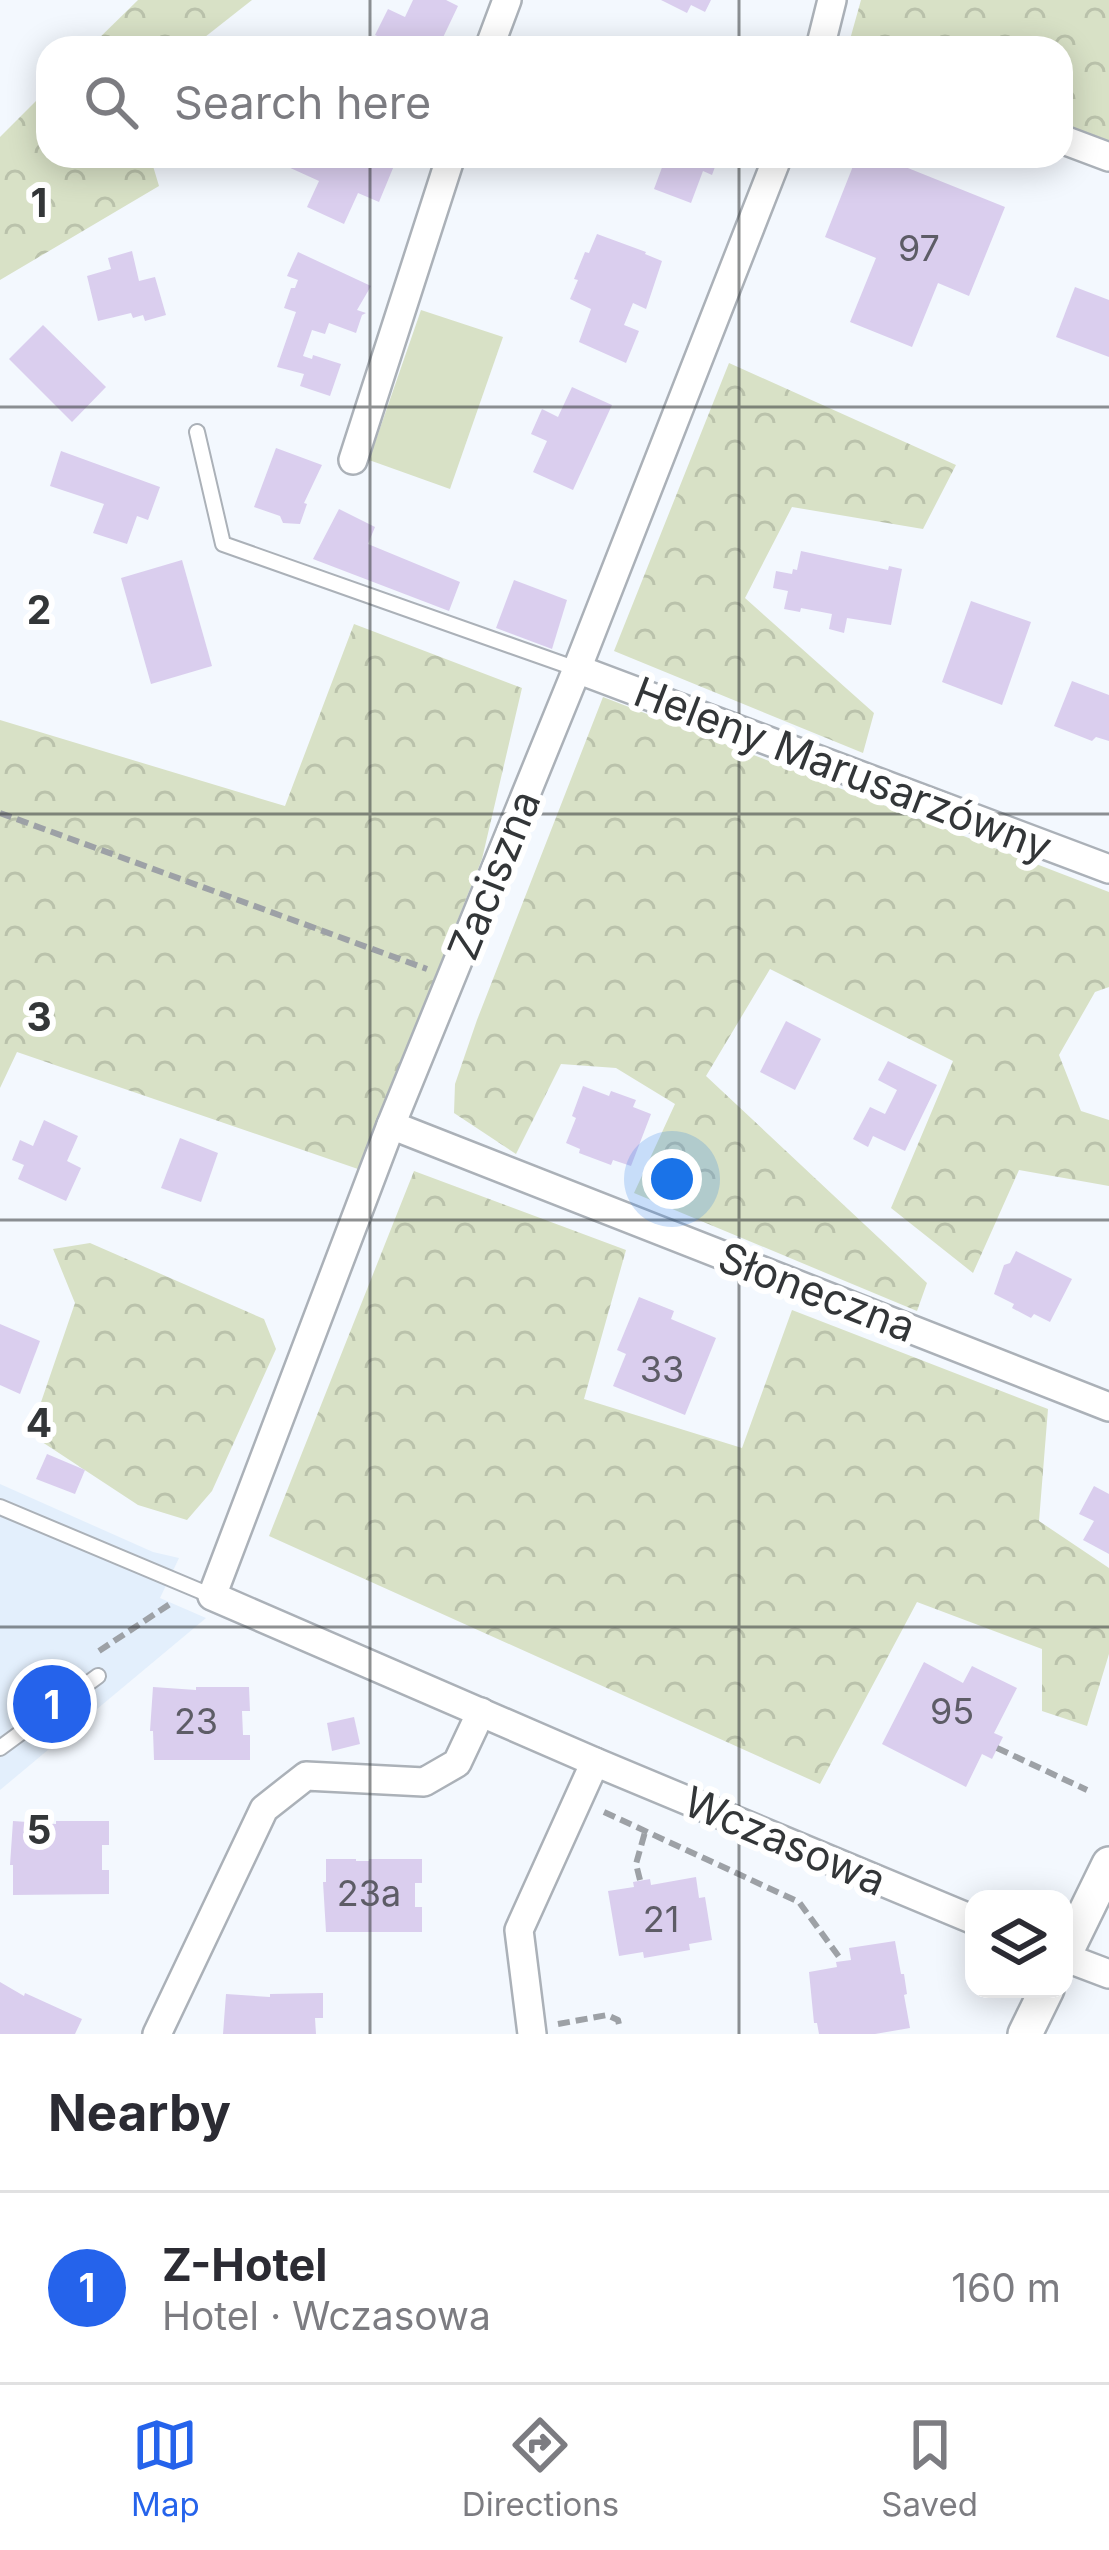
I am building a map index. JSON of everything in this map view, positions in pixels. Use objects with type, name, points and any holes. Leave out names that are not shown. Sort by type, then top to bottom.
[{"type":"street","points":[[494,36],[507,0]]},
{"type":"street","points":[[823,36],[832,0]]},
{"type":"street","points":[[1073,144],[1109,157]]},
{"type":"street","points":[[353,460],[447,168]]},
{"type":"street","name":"Zaciszna","points":[[212,1596],[391,1125],[773,168]]},
{"type":"street","name":"Heleny Marusarzówny","points":[[577,669],[1109,869]]},
{"type":"street","name":"Słoneczna","points":[[391,1125],[1109,1407]]},
{"type":"street","name":"Wczasowa","points":[[212,1596],[477,1721],[588,1781],[965,1917]]},
{"type":"street","points":[[157,2034],[264,1809],[306,1776],[424,1781],[457,1762],[477,1721]]},
{"type":"street","points":[[532,2032],[519,1930],[588,1781]]},
{"type":"street","points":[[1073,1938],[1109,1864]]},
{"type":"street","points":[[1073,1960],[1109,1974]]},
{"type":"street","points":[[1025,2034],[1043,1998]]},
{"type":"lane","points":[[197,432],[223,544],[577,669]]},
{"type":"lane","points":[[0,1507],[212,1596]]},
{"type":"lane","points":[[0,1748],[98,1676]]},
{"type":"path","points":[[0,813],[453,978]]},
{"type":"path","points":[[89,1657],[172,1603],[182,1582]]},
{"type":"path","points":[[998,1748],[1088,1790]]},
{"type":"path","points":[[588,1781],[645,1832],[799,1902],[842,1961]]},
{"type":"path","points":[[640,1880],[636,1864],[645,1832]]},
{"type":"path","points":[[532,2032],[607,2014],[618,2020],[620,2029]]},
{"type":"shaded area","points":[[0,1484],[153,1552],[179,1558],[160,1598],[206,1618],[0,1790]]},
{"type":"green space","points":[[138,0],[252,0],[206,36],[101,36]]},
{"type":"green space","points":[[861,0],[1109,0],[1109,142],[1073,128],[1073,36],[851,36]]},
{"type":"green space","points":[[36,101],[36,168],[154,168],[159,186],[0,280],[0,137]]},
{"type":"green space","points":[[421,310],[503,337],[450,489],[369,460]]},
{"type":"green space","points":[[729,363],[956,465],[923,529],[792,507],[745,598],[874,713],[863,753],[614,651]]},
{"type":"green space","points":[[354,624],[522,688],[482,859],[358,1169],[17,1052],[0,1088],[0,720],[285,806]]},
{"type":"green space","points":[[603,697],[1109,892],[1109,987],[1095,992],[1059,1055],[1081,1111],[1109,1120],[1109,1186],[1019,1170],[973,1273],[891,1208],[953,1061],[770,969],[706,1076],[927,1283],[917,1311],[634,1193],[675,1104],[616,1068],[561,1064],[516,1154],[454,1113],[455,1084],[477,1020]]},
{"type":"green space","points":[[414,1171],[626,1250],[584,1399],[742,1448],[792,1310],[1048,1409],[1039,1521],[1109,1568],[1109,1654],[1087,1726],[1042,1711],[1042,1649],[917,1602],[820,1784],[269,1536]]},
{"type":"green space","points":[[90,1243],[264,1319],[276,1349],[212,1491],[187,1520],[138,1505],[33,1436],[75,1303],[53,1249]]},
{"type":"building","points":[[413,0],[446,0],[458,6],[444,36],[375,35],[388,9],[405,17]]},
{"type":"building","points":[[661,0],[711,0],[705,12],[691,5],[687,13]]},
{"type":"building","points":[[290,168],[393,168],[379,202],[358,193],[344,224],[307,207],[319,181]]},
{"type":"building","points":[[662,168],[715,168],[712,175],[703,171],[691,203],[654,189]]},
{"type":"building","points":[[852,168],[908,168],[1005,207],[969,296],[938,283],[912,347],[850,322],[876,258],[825,237]]},
{"type":"building","points":[[597,234],[662,261],[646,309],[633,303],[624,325],[639,331],[626,363],[579,342],[591,309],[570,299],[585,252],[589,253]]},
{"type":"building","points":[[132,251],[139,281],[155,277],[166,315],[145,321],[143,315],[133,318],[131,313],[98,321],[87,276],[111,269],[108,258]]},
{"type":"building","points":[[298,252],[371,286],[357,310],[366,313],[356,333],[329,323],[325,334],[312,330],[303,356],[341,364],[330,396],[300,386],[304,374],[277,367],[296,312],[284,308],[298,280],[287,276]]},
{"type":"building","points":[[1075,287],[1109,300],[1109,357],[1056,337]]},
{"type":"building","points":[[43,325],[106,387],[72,422],[9,359]]},
{"type":"building","points":[[572,387],[612,405],[573,490],[533,472],[547,441],[531,434],[542,409],[558,417]]},
{"type":"building","points":[[276,448],[322,465],[300,524],[283,523],[280,516],[254,507]]},
{"type":"building","points":[[61,451],[160,487],[148,520],[137,516],[127,544],[93,533],[104,504],[50,486]]},
{"type":"building","points":[[339,509],[375,527],[368,544],[460,582],[449,611],[313,559]]},
{"type":"building","points":[[801,551],[902,569],[891,625],[847,618],[844,633],[829,629],[832,614],[784,609],[788,591],[773,588],[776,571],[792,574],[797,570]]},
{"type":"building","points":[[182,560],[212,666],[151,684],[121,578]]},
{"type":"building","points":[[514,580],[567,600],[552,649],[496,628]]},
{"type":"building","points":[[971,601],[1031,622],[1002,705],[942,682]]},
{"type":"building","points":[[1072,681],[1109,695],[1109,741],[1096,737],[1092,741],[1054,726]]},
{"type":"building","points":[[786,1021],[821,1039],[795,1090],[760,1072]]},
{"type":"building","points":[[888,1061],[937,1085],[905,1151],[873,1136],[868,1147],[853,1139],[870,1107],[885,1114],[897,1090],[878,1080]]},
{"type":"building","points":[[583,1086],[636,1100],[633,1107],[651,1114],[631,1166],[613,1160],[611,1165],[566,1143]]},
{"type":"building","points":[[44,1120],[78,1136],[67,1161],[81,1168],[66,1201],[18,1179],[24,1165],[12,1160],[20,1140],[33,1146]]},
{"type":"building","points":[[180,1138],[218,1153],[201,1202],[161,1188]]},
{"type":"building","points":[[1016,1251],[1072,1279],[1050,1322],[1034,1314],[1031,1318],[994,1294],[1004,1265]]},
{"type":"building","points":[[639,1297],[674,1311],[671,1319],[716,1338],[685,1415],[613,1386],[626,1354],[617,1350]]},
{"type":"building","points":[[0,1324],[40,1341],[20,1394],[0,1385]]},
{"type":"building","points":[[47,1454],[85,1470],[75,1494],[36,1479]]},
{"type":"building","points":[[1094,1486],[1109,1494],[1109,1554],[1083,1540],[1094,1521],[1079,1514]]},
{"type":"building","points":[[924,1662],[963,1683],[972,1666],[1017,1688],[994,1733],[1003,1737],[992,1759],[982,1754],[966,1787],[882,1744]]},
{"type":"building","points":[[153,1687],[249,1687],[250,1711],[242,1711],[243,1735],[250,1735],[250,1760],[154,1760],[150,1731]]},
{"type":"building","points":[[354,1717],[360,1744],[332,1751],[327,1723]]},
{"type":"building","points":[[13,1821],[109,1821],[102,1870],[109,1870],[109,1894],[13,1895]]},
{"type":"building","points":[[326,1859],[422,1859],[415,1907],[422,1907],[422,1932],[326,1932]]},
{"type":"building","points":[[696,1877],[699,1898],[705,1897],[712,1940],[689,1944],[690,1950],[644,1958],[643,1952],[619,1956],[608,1891],[650,1879],[651,1885]]},
{"type":"building","points":[[895,1941],[910,2028],[875,2034],[819,2034],[809,1972],[851,1960],[849,1948]]},
{"type":"building","points":[[0,1982],[82,2019],[75,2034],[0,2034]]},
{"type":"building","points":[[323,1993],[323,2018],[315,2018],[316,2034],[223,2034],[226,1994]]},
{"type":"place","name":"Z-Hotel","points":[[52,1704]]}]
